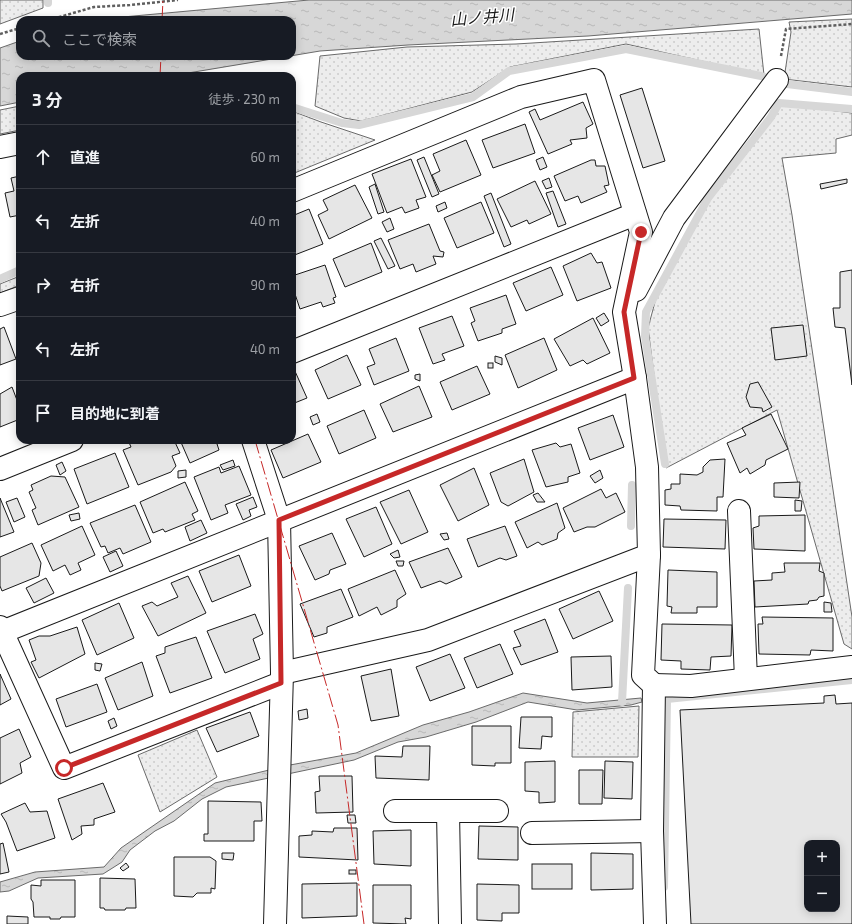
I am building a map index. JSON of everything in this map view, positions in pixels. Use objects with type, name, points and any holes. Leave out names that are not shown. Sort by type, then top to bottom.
[{"type":"street","points":[[296,189],[521,97],[594,80],[641,232],[624,312],[647,467],[649,555],[643,675],[654,685],[691,686],[852,667]]},
{"type":"street","points":[[624,312],[674,218],[777,80]]},
{"type":"street","points":[[0,147],[16,144]]},
{"type":"street","points":[[296,350],[635,214]]},
{"type":"street","points":[[0,305],[16,299]]},
{"type":"street","points":[[634,378],[279,520],[2,637],[64,768],[281,678],[428,640],[649,555]]},
{"type":"street","points":[[0,469],[62,444]]},
{"type":"street","points":[[254,444],[279,520],[281,678],[275,924]]},
{"type":"street","points":[[739,511],[746,679]]},
{"type":"street","points":[[654,685],[652,831],[655,924]]},
{"type":"street","points":[[395,811],[497,811]]},
{"type":"street","points":[[448,811],[450,924]]},
{"type":"street","points":[[532,833],[652,831]]},
{"type":"path","points":[[63,16],[94,7],[178,0]]},
{"type":"path","points":[[777,80],[786,29],[852,24]]},
{"type":"path","points":[[0,34],[16,29]]},
{"type":"shaded area","points":[[0,0],[43,0],[43,8],[22,16],[16,16],[16,18],[0,24]]},
{"type":"shaded area","points":[[852,19],[852,87],[784,79],[791,32],[789,22]]},
{"type":"shaded area","points":[[759,29],[764,75],[626,44],[510,67],[472,92],[361,121],[344,118],[315,106],[320,56],[407,47],[516,44]]},
{"type":"shaded area","points":[[780,104],[852,113],[852,135],[836,139],[836,153],[782,158],[792,215],[852,617],[852,649],[844,644],[777,410],[666,468],[648,328],[659,287],[715,191]]},
{"type":"shaded area","points":[[16,107],[16,131],[0,134],[0,110]]},
{"type":"shaded area","points":[[296,113],[375,140],[296,172]]},
{"type":"shaded area","points":[[16,278],[16,287],[0,293],[0,284]]},
{"type":"shaded area","points":[[639,706],[638,757],[572,757],[573,712]]},
{"type":"shaded area","points":[[197,730],[217,777],[160,812],[138,755]]},
{"type":"water","name":"山ノ井川","points":[[309,0],[852,0],[852,14],[588,36],[320,51],[296,55],[296,16],[134,16]]},
{"type":"water","points":[[16,42],[16,60],[266,60],[194,72],[16,72],[16,103],[0,106],[0,48]]},
{"type":"water","points":[[523,693],[587,703],[641,698],[642,702],[631,705],[577,710],[528,702],[476,722],[426,737],[398,742],[354,760],[226,787],[202,799],[174,821],[155,831],[130,850],[122,862],[103,874],[38,878],[9,891],[0,892],[0,882],[35,872],[104,867],[121,848],[215,783],[290,765],[356,753],[423,725],[469,712]]},
{"type":"building","points":[[642,88],[665,161],[643,168],[620,95]]},
{"type":"building","points":[[583,102],[593,124],[586,128],[587,138],[570,140],[572,144],[548,154],[529,112],[535,109],[540,120]]},
{"type":"building","points":[[525,124],[535,153],[493,168],[482,140]]},
{"type":"building","points":[[466,140],[481,175],[440,192],[432,175],[440,171],[433,154]]},
{"type":"building","points":[[424,157],[439,194],[432,197],[417,160]]},
{"type":"building","points":[[543,157],[547,167],[540,170],[536,160]]},
{"type":"building","points":[[411,159],[426,197],[416,200],[419,208],[405,213],[402,207],[387,213],[372,174]]},
{"type":"building","points":[[591,160],[595,160],[596,166],[605,166],[609,185],[604,186],[607,192],[581,203],[578,196],[565,201],[554,176]]},
{"type":"building","points":[[16,177],[16,216],[10,217],[5,193],[14,191],[11,178]]},
{"type":"building","points":[[549,178],[552,187],[546,189],[542,181]]},
{"type":"building","points":[[847,179],[847,183],[821,189],[820,184]]},
{"type":"building","points":[[535,181],[551,214],[529,224],[527,220],[511,227],[497,199]]},
{"type":"building","points":[[375,184],[384,212],[378,214],[369,187]]},
{"type":"building","points":[[355,185],[372,218],[329,239],[318,215],[328,210],[323,200]]},
{"type":"building","points":[[553,191],[566,224],[558,227],[546,193]]},
{"type":"building","points":[[491,193],[511,244],[504,247],[484,196]]},
{"type":"building","points":[[445,202],[447,208],[438,212],[436,206]]},
{"type":"building","points":[[481,202],[494,233],[457,248],[444,218]]},
{"type":"building","points":[[309,209],[323,244],[296,254],[296,214]]},
{"type":"building","points":[[390,218],[394,229],[387,232],[382,222]]},
{"type":"building","points":[[429,224],[440,251],[444,252],[443,257],[433,256],[436,264],[416,272],[413,264],[400,269],[388,240]]},
{"type":"building","points":[[381,238],[395,266],[388,269],[374,241]]},
{"type":"building","points":[[371,243],[382,272],[345,287],[333,259]]},
{"type":"building","points":[[591,253],[597,263],[602,262],[611,288],[577,301],[563,266]]},
{"type":"building","points":[[325,265],[336,297],[333,298],[335,303],[323,307],[321,302],[300,309],[296,297],[296,275]]},
{"type":"building","points":[[551,267],[563,295],[526,311],[513,283]]},
{"type":"building","points":[[852,270],[852,385],[845,328],[835,327],[833,308],[840,308],[840,272]]},
{"type":"building","points":[[506,295],[516,324],[502,329],[502,333],[478,341],[471,323],[475,321],[470,308]]},
{"type":"building","points":[[604,313],[609,321],[601,326],[596,318]]},
{"type":"building","points":[[452,316],[464,346],[442,354],[445,360],[433,364],[419,328]]},
{"type":"building","points":[[593,318],[610,353],[587,364],[583,360],[570,366],[554,339]]},
{"type":"building","points":[[803,325],[807,356],[775,360],[771,328]]},
{"type":"building","points":[[4,327],[16,359],[0,365],[0,329]]},
{"type":"building","points":[[396,338],[409,371],[374,385],[367,367],[375,364],[369,349]]},
{"type":"building","points":[[544,338],[557,370],[518,388],[505,355]]},
{"type":"building","points":[[347,355],[361,385],[328,399],[315,370]]},
{"type":"building","points":[[495,356],[502,358],[502,365],[495,362]]},
{"type":"building","points":[[488,363],[493,363],[493,368],[488,368]]},
{"type":"building","points":[[477,366],[490,394],[452,410],[440,382]]},
{"type":"building","points":[[296,373],[307,398],[296,402]]},
{"type":"building","points":[[420,374],[420,381],[415,379],[415,375]]},
{"type":"building","points":[[758,382],[772,407],[763,412],[762,408],[750,407],[746,397],[750,384]]},
{"type":"building","points":[[419,386],[432,417],[393,432],[380,404]]},
{"type":"building","points":[[12,387],[16,398],[16,421],[0,427],[0,394]]},
{"type":"building","points":[[364,410],[376,438],[339,454],[327,426]]},
{"type":"building","points":[[317,414],[320,422],[313,425],[310,417]]},
{"type":"building","points":[[771,414],[788,449],[766,460],[765,465],[750,474],[747,468],[740,473],[727,443],[746,435],[742,428]]},
{"type":"building","points":[[613,415],[624,447],[590,460],[578,428]]},
{"type":"building","points":[[308,434],[321,462],[283,478],[271,450],[285,444],[296,444],[296,439]]},
{"type":"building","points":[[556,443],[560,447],[571,444],[580,473],[568,477],[568,482],[546,487],[532,450]]},
{"type":"building","points":[[130,444],[176,444],[180,453],[172,456],[176,466],[171,472],[138,485],[123,450],[131,447]]},
{"type":"building","points":[[182,444],[217,444],[219,450],[190,463]]},
{"type":"building","points":[[115,453],[129,487],[87,504],[74,469]]},
{"type":"building","points":[[524,459],[534,492],[508,506],[501,502],[490,473]]},
{"type":"building","points":[[725,459],[723,497],[717,497],[717,511],[681,510],[680,506],[665,505],[665,490],[671,489],[671,484],[680,484],[680,474],[697,475],[703,472],[703,467],[710,460]]},
{"type":"building","points":[[233,460],[235,466],[223,470],[220,465]]},
{"type":"building","points":[[62,462],[66,471],[60,475],[56,465]]},
{"type":"building","points":[[239,466],[251,495],[225,505],[228,513],[211,520],[194,477],[219,467],[221,473]]},
{"type":"building","points":[[474,468],[489,505],[458,521],[440,485]]},
{"type":"building","points":[[186,470],[186,477],[178,478],[178,471]]},
{"type":"building","points":[[600,470],[603,478],[595,483],[590,476]]},
{"type":"building","points":[[51,476],[65,477],[79,507],[38,525],[32,510],[36,508],[29,492],[33,490],[31,485]]},
{"type":"building","points":[[185,482],[198,511],[192,514],[195,520],[165,532],[163,529],[153,533],[140,502]]},
{"type":"building","points":[[800,482],[799,498],[774,497],[774,483]]},
{"type":"building","points":[[601,489],[606,498],[616,493],[625,512],[595,527],[587,527],[574,532],[563,508]]},
{"type":"building","points":[[409,490],[428,532],[401,544],[380,502]]},
{"type":"building","points":[[538,493],[545,502],[537,502],[533,495]]},
{"type":"building","points":[[253,497],[257,507],[249,510],[251,516],[243,520],[236,504]]},
{"type":"building","points":[[0,498],[14,532],[0,537]]},
{"type":"building","points":[[17,498],[25,517],[14,522],[6,502]]},
{"type":"building","points":[[795,500],[802,501],[801,511],[795,511]]},
{"type":"building","points":[[557,503],[565,528],[558,533],[557,539],[542,545],[538,542],[527,548],[515,522]]},
{"type":"building","points":[[135,505],[151,542],[123,554],[120,548],[108,553],[105,546],[101,547],[90,523]]},
{"type":"building","points":[[376,507],[392,544],[364,557],[346,519]]},
{"type":"building","points":[[79,513],[80,519],[71,521],[69,515]]},
{"type":"building","points":[[805,515],[805,551],[754,549],[753,528],[759,526],[759,516]]},
{"type":"building","points":[[664,519],[726,520],[725,549],[663,547]]},
{"type":"building","points":[[201,520],[207,533],[190,541],[185,527]]},
{"type":"building","points":[[82,526],[95,555],[78,563],[81,570],[70,575],[65,565],[53,571],[41,545]]},
{"type":"building","points":[[505,526],[517,556],[506,560],[500,558],[478,567],[467,539]]},
{"type":"building","points":[[332,533],[346,564],[330,570],[329,574],[315,580],[299,546]]},
{"type":"building","points":[[447,533],[449,539],[444,540],[440,534]]},
{"type":"building","points":[[32,543],[41,563],[39,576],[2,591],[0,586],[0,557]]},
{"type":"building","points":[[448,548],[462,577],[446,584],[440,581],[421,588],[409,562]]},
{"type":"building","points":[[398,550],[400,557],[394,558],[390,554]]},
{"type":"building","points":[[116,551],[123,566],[110,572],[103,557]]},
{"type":"building","points":[[239,555],[251,586],[212,602],[199,571]]},
{"type":"building","points":[[396,561],[404,561],[403,566],[398,566]]},
{"type":"building","points":[[784,563],[820,563],[819,571],[824,573],[824,596],[819,597],[817,600],[809,601],[808,604],[755,607],[754,581],[772,580],[772,573],[785,572]]},
{"type":"building","points":[[395,570],[406,594],[397,600],[397,607],[381,615],[377,607],[359,616],[348,589]]},
{"type":"building","points":[[668,570],[717,572],[717,607],[697,607],[697,613],[671,613],[672,607],[667,606]]},
{"type":"building","points":[[188,576],[206,613],[158,636],[142,606],[152,602],[157,606],[178,597],[171,583]]},
{"type":"building","points":[[46,578],[54,593],[34,603],[26,588]]},
{"type":"building","points":[[341,589],[353,617],[327,627],[327,633],[314,637],[300,604]]},
{"type":"building","points":[[599,591],[613,621],[573,639],[559,609]]},
{"type":"building","points":[[824,602],[831,603],[832,612],[824,612]]},
{"type":"building","points":[[119,603],[134,638],[97,655],[82,620]]},
{"type":"building","points":[[255,614],[263,634],[253,639],[260,659],[225,673],[207,631]]},
{"type":"building","points":[[762,617],[833,618],[833,651],[811,650],[810,655],[759,654],[758,624],[763,624]]},
{"type":"building","points":[[545,619],[558,652],[521,665],[513,648],[521,646],[514,631]]},
{"type":"building","points":[[662,624],[732,625],[731,656],[711,657],[710,670],[681,669],[681,661],[661,660]]},
{"type":"building","points":[[77,627],[85,654],[39,678],[31,662],[36,660],[29,640],[39,636],[50,636]]},
{"type":"building","points":[[196,637],[212,678],[170,693],[156,656],[165,653],[165,647]]},
{"type":"building","points":[[500,644],[513,674],[477,688],[464,658]]},
{"type":"building","points":[[450,654],[465,688],[430,701],[416,667]]},
{"type":"building","points":[[611,656],[612,687],[572,690],[571,657]]},
{"type":"building","points":[[142,662],[153,696],[118,710],[105,678]]},
{"type":"building","points":[[95,663],[102,664],[100,671],[95,670]]},
{"type":"building","points":[[391,669],[399,716],[371,721],[361,676]]},
{"type":"building","points":[[0,674],[11,699],[0,705]]},
{"type":"building","points":[[97,684],[107,712],[66,727],[56,699]]},
{"type":"building","points":[[835,695],[836,704],[852,703],[852,924],[691,924],[680,710],[824,703],[824,696]]},
{"type":"building","points":[[307,709],[308,718],[299,720],[298,711]]},
{"type":"building","points":[[250,712],[259,736],[217,752],[206,728]]},
{"type":"building","points":[[521,717],[552,717],[552,737],[542,736],[541,749],[519,748]]},
{"type":"building","points":[[114,718],[117,726],[111,729],[108,721]]},
{"type":"building","points":[[472,726],[511,726],[511,763],[495,763],[495,766],[472,765]]},
{"type":"building","points":[[19,729],[31,757],[20,763],[22,773],[0,784],[0,738]]},
{"type":"building","points":[[403,746],[430,746],[429,780],[376,778],[375,756],[402,757]]},
{"type":"building","points":[[555,761],[555,802],[539,803],[539,792],[525,791],[525,762]]},
{"type":"building","points":[[605,761],[633,762],[632,799],[604,798]]},
{"type":"building","points":[[579,770],[603,770],[602,804],[579,804]]},
{"type":"building","points":[[319,776],[352,776],[353,812],[316,813],[315,792],[320,791]]},
{"type":"building","points":[[103,783],[115,812],[94,819],[94,825],[81,826],[82,834],[72,840],[58,799]]},
{"type":"building","points":[[208,801],[261,802],[262,821],[254,821],[254,841],[204,841],[204,834],[208,834]]},
{"type":"building","points":[[25,803],[30,812],[47,811],[55,838],[17,851],[6,822],[1,814]]},
{"type":"building","points":[[347,815],[355,815],[356,823],[348,823]]},
{"type":"building","points":[[479,826],[518,827],[518,860],[478,859]]},
{"type":"building","points":[[334,828],[357,828],[358,860],[299,857],[299,836],[312,835],[312,831],[333,832]]},
{"type":"building","points":[[411,830],[411,866],[374,864],[373,831]]},
{"type":"building","points":[[3,843],[9,872],[0,874],[0,844]]},
{"type":"building","points":[[222,853],[234,853],[233,860],[222,859]]},
{"type":"building","points":[[591,853],[633,854],[633,889],[591,890]]},
{"type":"building","points":[[174,857],[210,857],[216,861],[215,889],[211,888],[211,893],[197,893],[193,897],[174,896]]},
{"type":"building","points":[[126,863],[129,867],[123,871],[120,868]]},
{"type":"building","points":[[532,864],[572,864],[572,889],[532,889]]},
{"type":"building","points":[[349,870],[356,870],[356,874],[349,874]]},
{"type":"building","points":[[100,878],[135,879],[136,908],[126,908],[125,910],[105,910],[104,908],[100,908]]},
{"type":"building","points":[[41,880],[75,880],[75,917],[50,919],[50,917],[34,917],[33,902],[31,899],[31,885],[41,886]]},
{"type":"building","points":[[357,883],[357,916],[302,918],[302,884]]},
{"type":"building","points":[[477,884],[519,885],[519,913],[502,913],[502,921],[477,920]]},
{"type":"building","points":[[373,885],[411,885],[411,919],[405,918],[406,924],[373,923]]},
{"type":"building","points":[[7,916],[28,917],[28,924],[7,924]]},
{"type":"waterway","points":[[296,108],[342,123],[359,125],[473,97],[509,71],[626,49],[761,76],[787,84],[852,92]]},
{"type":"waterway","points":[[665,464],[645,336],[646,312],[708,198],[771,117],[779,103],[852,109]]},
{"type":"waterway","points":[[0,279],[16,272]]},
{"type":"waterway","points":[[631,526],[632,485]]},
{"type":"waterway","points":[[622,702],[628,588]]},
{"type":"waterway","points":[[664,887],[667,699],[852,680]]},
{"type":"power","points":[[162,16],[163,0]]},
{"type":"power","points":[[160,72],[161,60]]},
{"type":"power","points":[[256,444],[338,725],[364,924]]},
{"type":"route","points":[[64,768],[281,683],[279,520],[634,378],[624,312],[641,232]]}]
